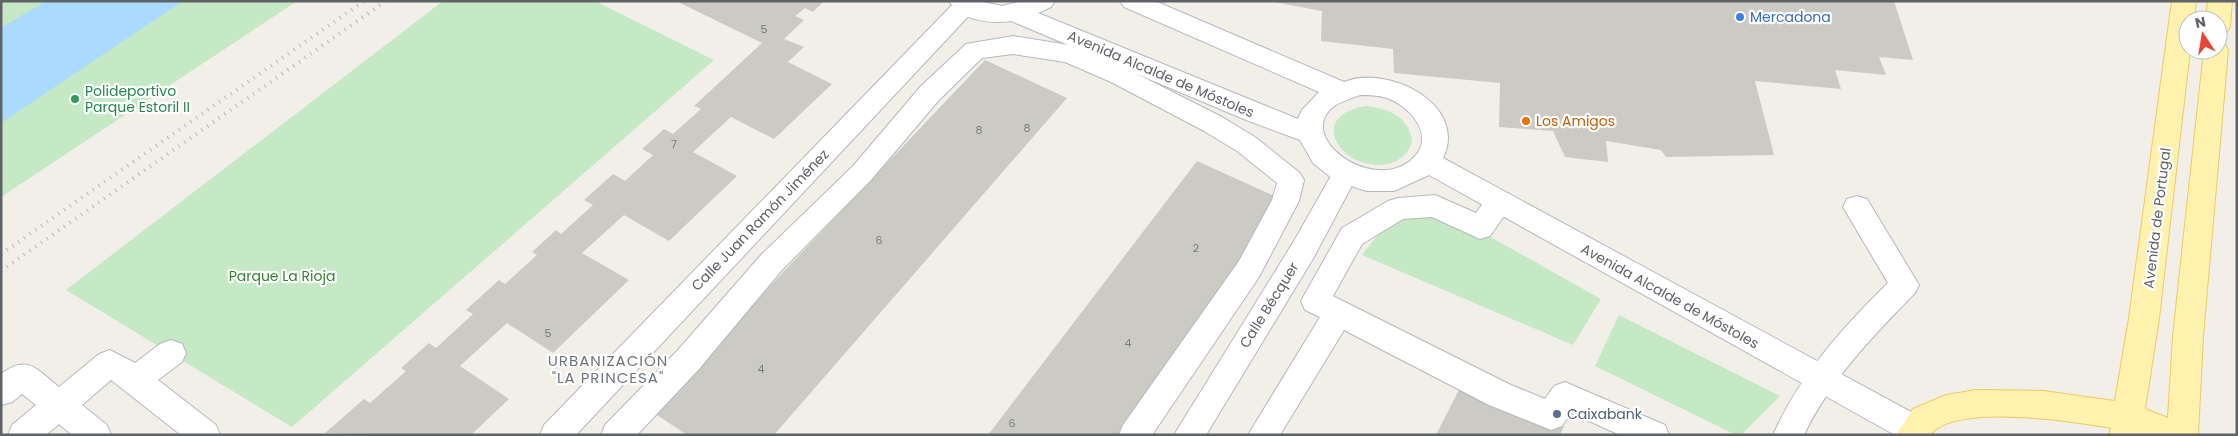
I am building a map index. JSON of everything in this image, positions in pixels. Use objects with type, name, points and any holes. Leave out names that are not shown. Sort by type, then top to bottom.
[{"type":"main road","name":"Avenida de Portugal","points":[[2126,426],[2144,318],[2184,1]]},
{"type":"main road","points":[[2182,435],[2188,336],[2215,60]]},
{"type":"main road","name":"Avenida Alcalde de Móstoles","points":[[1912,432],[1929,415],[1958,406],[2013,401],[2079,409],[2126,426],[2173,435]]},
{"type":"street","points":[[964,4],[981,12],[997,14],[1014,13],[1031,8],[1043,1]]},
{"type":"street","points":[[1132,1],[1339,90]]},
{"type":"street","name":"Calle Juan Ramón Jiménez","points":[[555,435],[964,4]]},
{"type":"street","name":"Avenida Alcalde de Móstoles","points":[[1014,13],[1255,114],[1309,133]]},
{"type":"street","points":[[616,435],[688,360],[771,263],[862,173],[930,93],[975,50],[1013,45],[1069,54],[1120,76],[1213,124],[1246,144],[1291,180],[1286,201],[1249,269],[1134,435]]},
{"type":"street","points":[[1358,86],[1378,87],[1398,92],[1416,102],[1429,116],[1436,132],[1436,148],[1428,162],[1413,174],[1391,181],[1368,180],[1345,174],[1327,163],[1315,148],[1309,133],[1311,115],[1321,100],[1339,90],[1358,86]]},
{"type":"street","name":"Avenida Alcalde de Móstoles","points":[[1428,162],[1822,380],[1912,432]]},
{"type":"street","name":"Calle Bécquer","points":[[1189,435],[1281,286],[1345,174]]},
{"type":"street","points":[[1263,435],[1327,307],[1352,236],[1398,208],[1434,206],[1480,228],[1500,202]]},
{"type":"street","points":[[1788,435],[1800,409],[1849,341],[1905,285],[1857,207]]},
{"type":"street","points":[[1249,269],[1500,395],[1551,416],[1565,396],[1654,435]]},
{"type":"street","points":[[135,380],[171,354]]},
{"type":"street","points":[[23,435],[110,363],[135,380],[205,435]]},
{"type":"street","points":[[1,392],[22,376],[96,435]]},
{"type":"green space","name":"Polideportivo Parque Estoril II","points":[[1,1],[297,1],[1,197]]},
{"type":"green space","name":"Parque La Rioja","points":[[443,1],[595,1],[714,60],[292,427],[66,290]]},
{"type":"green space","points":[[1366,106],[1390,112],[1407,126],[1412,142],[1409,149],[1398,160],[1391,163],[1374,165],[1358,161],[1346,153],[1337,143],[1334,132],[1337,121],[1347,112]]},
{"type":"green space","points":[[1435,206],[1601,299],[1573,345],[1362,255],[1398,209]]},
{"type":"green space","points":[[1619,315],[1780,396],[1741,435],[1736,435],[1595,366]]},
{"type":"water","points":[[46,1],[183,1],[1,123],[1,28]]},
{"type":"building","points":[[676,1],[824,1],[813,12],[805,8],[795,16],[804,20],[784,39],[804,47],[788,62],[832,84],[774,139],[731,117],[693,152],[737,176],[669,241],[624,215],[582,253],[629,280],[553,353],[507,323],[460,366],[509,399],[471,435],[325,433],[364,399],[370,403],[406,371],[401,368],[429,343],[436,348],[473,314],[466,310],[499,280],[505,284],[537,255],[532,252],[556,230],[561,234],[593,205],[584,200],[613,174],[625,181],[653,155],[642,149],[664,129],[673,134],[701,109],[694,106],[762,43]]},
{"type":"building","points":[[1269,1],[1894,1],[1913,60],[1879,57],[1886,75],[1835,70],[1841,89],[1755,81],[1774,155],[1666,157],[1661,150],[1606,141],[1608,162],[1565,157],[1553,131],[1499,127],[1500,83],[1394,73],[1393,49],[1321,41],[1322,11]]},
{"type":"building","points":[[985,60],[1067,98],[774,435],[687,435],[651,411]]},
{"type":"building","points":[[1197,161],[1285,201],[1134,435],[988,435]]},
{"type":"building","points":[[1465,378],[1564,426],[1560,435],[1436,435]]},
{"type":"railway","points":[[1,254],[364,1]]},
{"type":"railway","points":[[1,271],[386,1]]},
{"type":"place","name":"Mercadona","points":[[1740,17]]},
{"type":"place","name":"Polideportivo Parque Estoril II","points":[[75,99]]},
{"type":"place","name":"Los Amigos","points":[[1526,121]]},
{"type":"place","name":"Caixabank","points":[[1557,414]]},
{"type":"district","name":"URBANIZACIÓN \"LA PRINCESA\"","points":[[608,368]]}]
